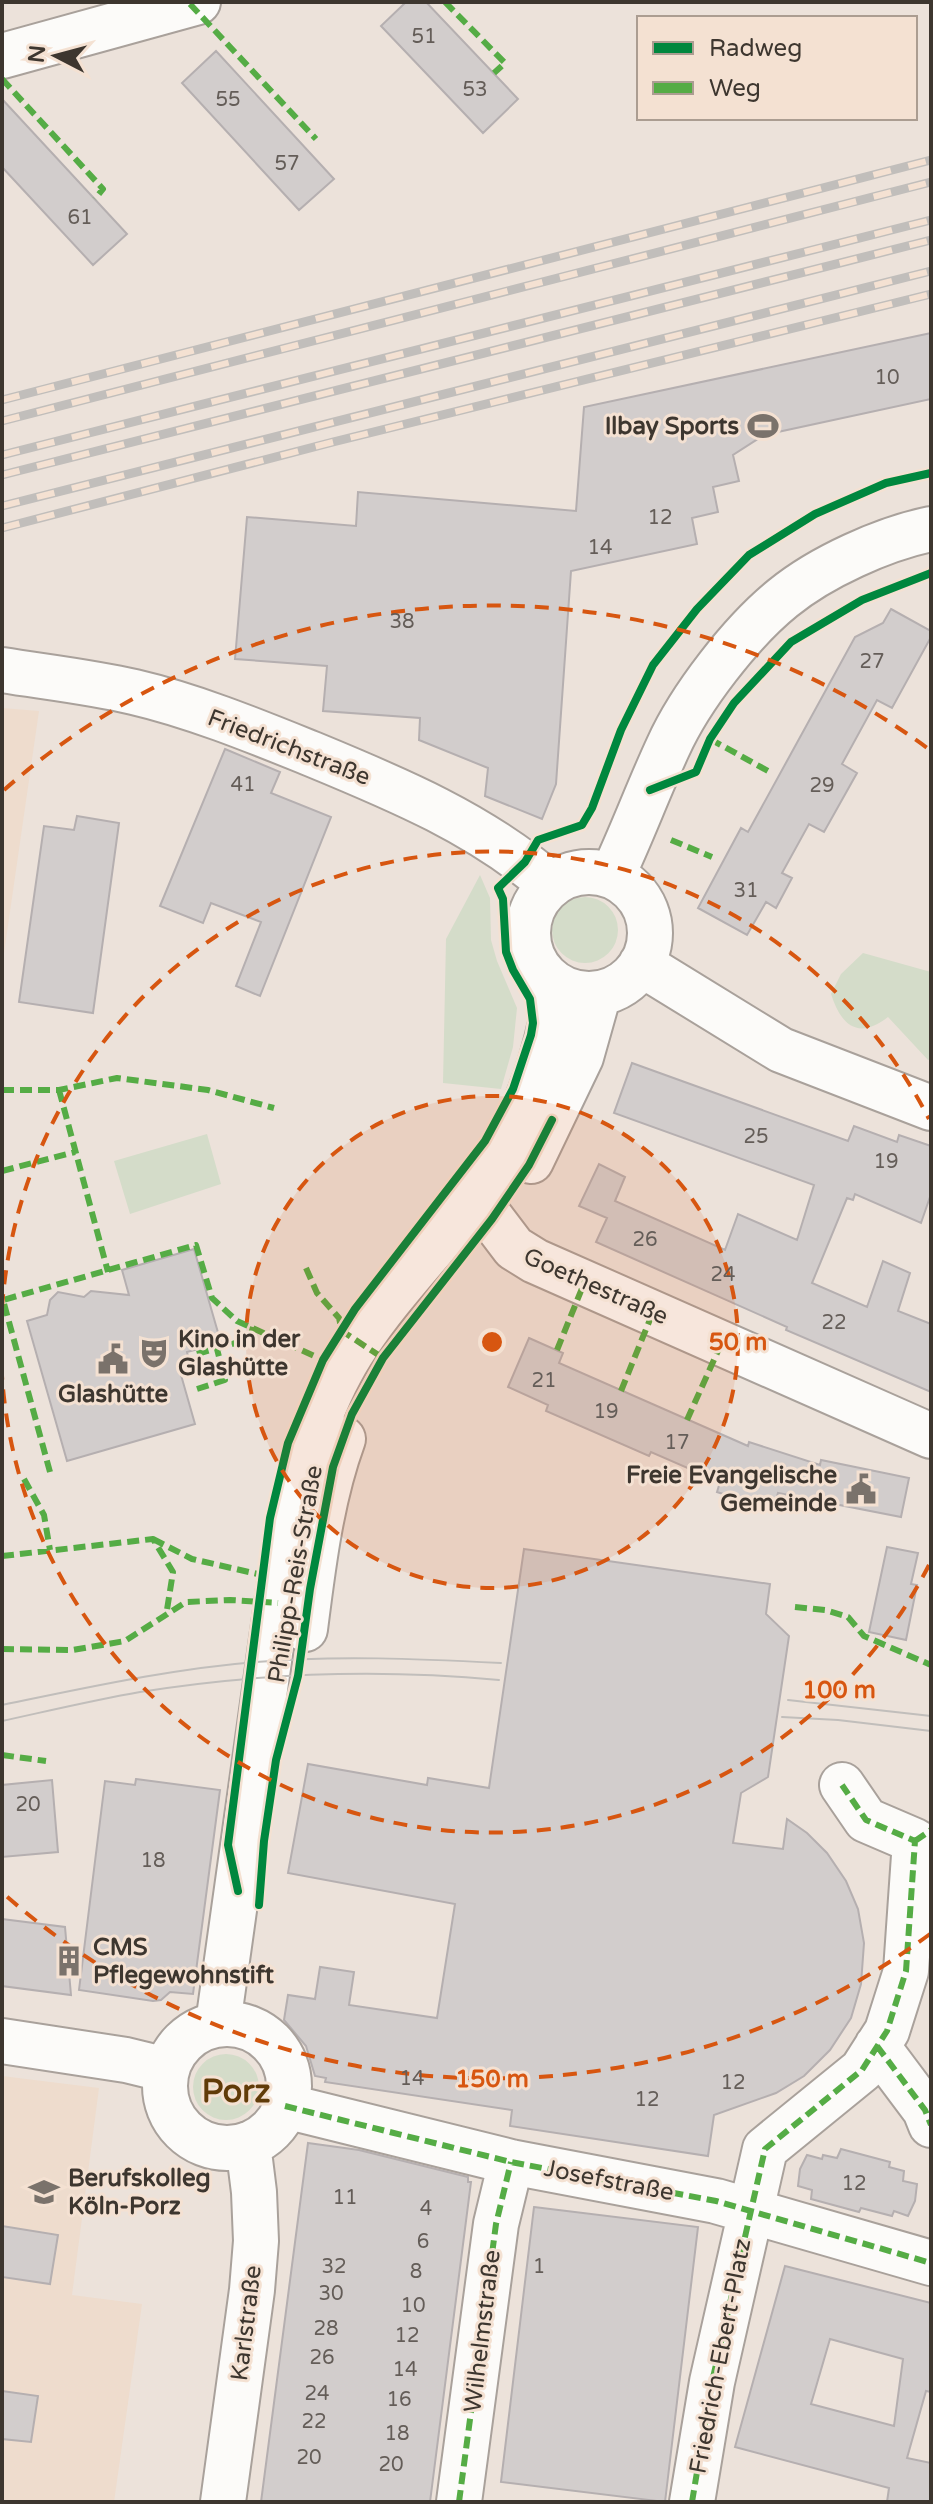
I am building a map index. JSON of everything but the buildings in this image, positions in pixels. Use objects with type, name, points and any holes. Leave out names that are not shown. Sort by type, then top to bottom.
[{"type":"street","points":[[2,56],[188,3]]},
{"type":"street","points":[[612,876],[668,745],[697,696],[737,645],[783,598],[840,562],[902,535],[931,529]]},
{"type":"street","name":"Friedrichstraße","points":[[2,670],[135,692],[266,736],[368,777],[473,827],[525,862],[551,885]]},
{"type":"street","points":[[580,872],[612,876],[625,884],[644,907],[650,935],[641,964],[616,988],[578,990],[543,973],[532,956],[527,937],[537,899],[551,885],[580,872]]},
{"type":"street","points":[[641,964],[781,1050],[931,1108]]},
{"type":"street","name":"Philipp-Reis-Straße","points":[[233,2026],[276,1760],[298,1676],[310,1589],[333,1467],[352,1414],[383,1358],[492,1219],[529,1165],[581,1057],[578,990]]},
{"type":"street","name":"Philipp-Reis-Straße","points":[[233,2026],[289,1518],[304,1460],[325,1402],[358,1342],[469,1203],[503,1152],[527,1102],[546,1049],[578,990]]},
{"type":"street","name":"Goethestraße","points":[[492,1219],[514,1248],[535,1261],[931,1436]]},
{"type":"street","points":[[842,1785],[866,1820],[923,1836]]},
{"type":"street","name":"Friedrich-Ebert-Platz","points":[[692,2502],[712,2382],[765,2149],[862,2070],[887,2031],[906,1971],[923,1836]]},
{"type":"street","points":[[233,2026],[271,2042],[285,2065],[288,2092],[277,2122],[264,2135],[248,2144],[226,2148],[204,2144],[185,2132],[171,2114],[165,2093],[167,2070],[177,2048],[195,2032],[233,2026]]},
{"type":"street","points":[[2,2041],[126,2060],[167,2070]]},
{"type":"street","points":[[877,2046],[925,2110],[931,2125]]},
{"type":"street","name":"Josefstraße","points":[[285,2106],[511,2162],[716,2201],[931,2263]]},
{"type":"street","name":"Karlstraße","points":[[223,2502],[256,2241],[248,2144]]},
{"type":"street","name":"Wilhelmstraße","points":[[459,2502],[496,2224],[511,2162]]},
{"type":"shaded area","points":[[2,708],[39,711],[2,967]]},
{"type":"shaded area","name":"Berufskolleg Köln-Porz","points":[[2,2076],[99,2088],[72,2295],[142,2304],[114,2502],[2,2502]]},
{"type":"green space","points":[[480,875],[490,898],[491,940],[517,1008],[513,1047],[501,1089],[443,1083],[446,939]]},
{"type":"green space","points":[[585,897],[598,899],[608,907],[616,917],[616,943],[608,953],[598,961],[585,963],[572,961],[562,953],[554,943],[552,930],[554,917],[562,907],[572,899]]},
{"type":"green space","points":[[863,953],[931,972],[931,1059],[928,1060],[888,1017],[868,1028],[860,1028],[852,1026],[840,1014],[831,994],[841,974]]},
{"type":"green space","points":[[207,1134],[221,1184],[130,1214],[114,1161]]},
{"type":"green space","points":[[219,2054],[233,2054],[245,2059],[254,2068],[259,2087],[257,2100],[250,2111],[233,2120],[219,2120],[207,2115],[198,2106],[193,2094],[193,2080],[198,2068],[207,2059]]},
{"type":"tram line","points":[[2,1705],[160,1674],[256,1662],[348,1658],[501,1663]]},
{"type":"tram line","points":[[2,1721],[140,1692],[274,1677],[364,1674],[499,1680]]},
{"type":"tram line","points":[[788,1700],[931,1716]]},
{"type":"tram line","points":[[782,1717],[931,1731]]},
{"type":"railway","points":[[2,400],[931,160]]},
{"type":"railway","points":[[2,421],[931,182]]},
{"type":"railway","points":[[2,455],[931,220]]},
{"type":"railway","points":[[2,475],[931,240]]},
{"type":"railway","points":[[2,506],[931,271]]},
{"type":"railway","points":[[2,528],[333,442],[931,294]]},
{"type":"marked path","points":[[445,2],[505,63],[494,73]]},
{"type":"marked path","points":[[190,4],[316,139]]},
{"type":"marked path","points":[[2,79],[103,189],[95,199]]},
{"type":"marked path","points":[[710,739],[768,771]]},
{"type":"marked path","points":[[671,840],[712,857]]},
{"type":"marked path","points":[[2,1090],[59,1090],[117,1078],[208,1090],[274,1108]]},
{"type":"marked path","points":[[59,1090],[108,1272]]},
{"type":"marked path","points":[[2,1171],[75,1152]]},
{"type":"marked path","points":[[50,1472],[3,1300],[196,1245],[212,1298],[237,1321],[323,1360]]},
{"type":"marked path","points":[[306,1268],[317,1293],[339,1318],[342,1331],[383,1358]]},
{"type":"marked path","points":[[557,1350],[585,1281]]},
{"type":"marked path","points":[[621,1391],[653,1312]]},
{"type":"marked path","points":[[197,1354],[239,1342],[251,1334],[253,1327]]},
{"type":"marked path","points":[[687,1420],[722,1342]]},
{"type":"marked path","points":[[197,1389],[225,1380],[217,1349]]},
{"type":"marked path","points":[[24,1479],[44,1515],[50,1550]]},
{"type":"marked path","points":[[153,1539],[192,1559],[262,1575]]},
{"type":"marked path","points":[[2,1556],[153,1539],[173,1572],[166,1616]]},
{"type":"marked path","points":[[2,1649],[73,1650],[125,1641],[186,1602],[230,1600],[278,1603]]},
{"type":"marked path","points":[[795,1607],[825,1610],[848,1617],[864,1636],[931,1665]]},
{"type":"marked path","points":[[2,1755],[46,1761]]},
{"type":"marked path","points":[[692,2502],[712,2382],[765,2149],[862,2070],[887,2031],[906,1971],[915,1841],[866,1820],[842,1785]]},
{"type":"marked path","points":[[915,1841],[931,1830]]},
{"type":"marked path","points":[[877,2046],[925,2110],[931,2125]]},
{"type":"marked path","points":[[285,2106],[511,2162],[716,2201],[931,2263]]},
{"type":"marked path","points":[[459,2502],[496,2224],[511,2162]]},
{"type":"cycle path","points":[[238,1891],[228,1845],[270,1518],[288,1443],[323,1360],[355,1309],[485,1141],[513,1089],[531,1035],[530,999],[506,952],[503,899],[498,888],[525,862],[538,840],[582,825],[592,808],[621,730],[653,665],[697,609],[749,555],[815,514],[886,483],[931,473]]},
{"type":"cycle path","points":[[650,790],[696,772],[710,739],[734,703],[791,642],[862,600],[931,573]]},
{"type":"cycle path","points":[[259,1905],[264,1841],[276,1760],[298,1676],[310,1589],[333,1467],[352,1414],[383,1358],[492,1219],[529,1165],[552,1120]]},
{"type":"place","name":"Ilbay Sports","points":[[763,426]]},
{"type":"place","name":"Kino in der Glashütte","points":[[154,1353]]},
{"type":"place","name":"Glashütte","points":[[113,1359]]},
{"type":"place","name":"Freie Evangelische Gemeinde","points":[[861,1489]]},
{"type":"place","name":"CMS Pflegewohnstift","points":[[69,1961]]},
{"type":"place","name":"Berufskolleg Köln-Porz","points":[[44,2192]]},
{"type":"district","name":"Porz","points":[[236,2091]]}]
